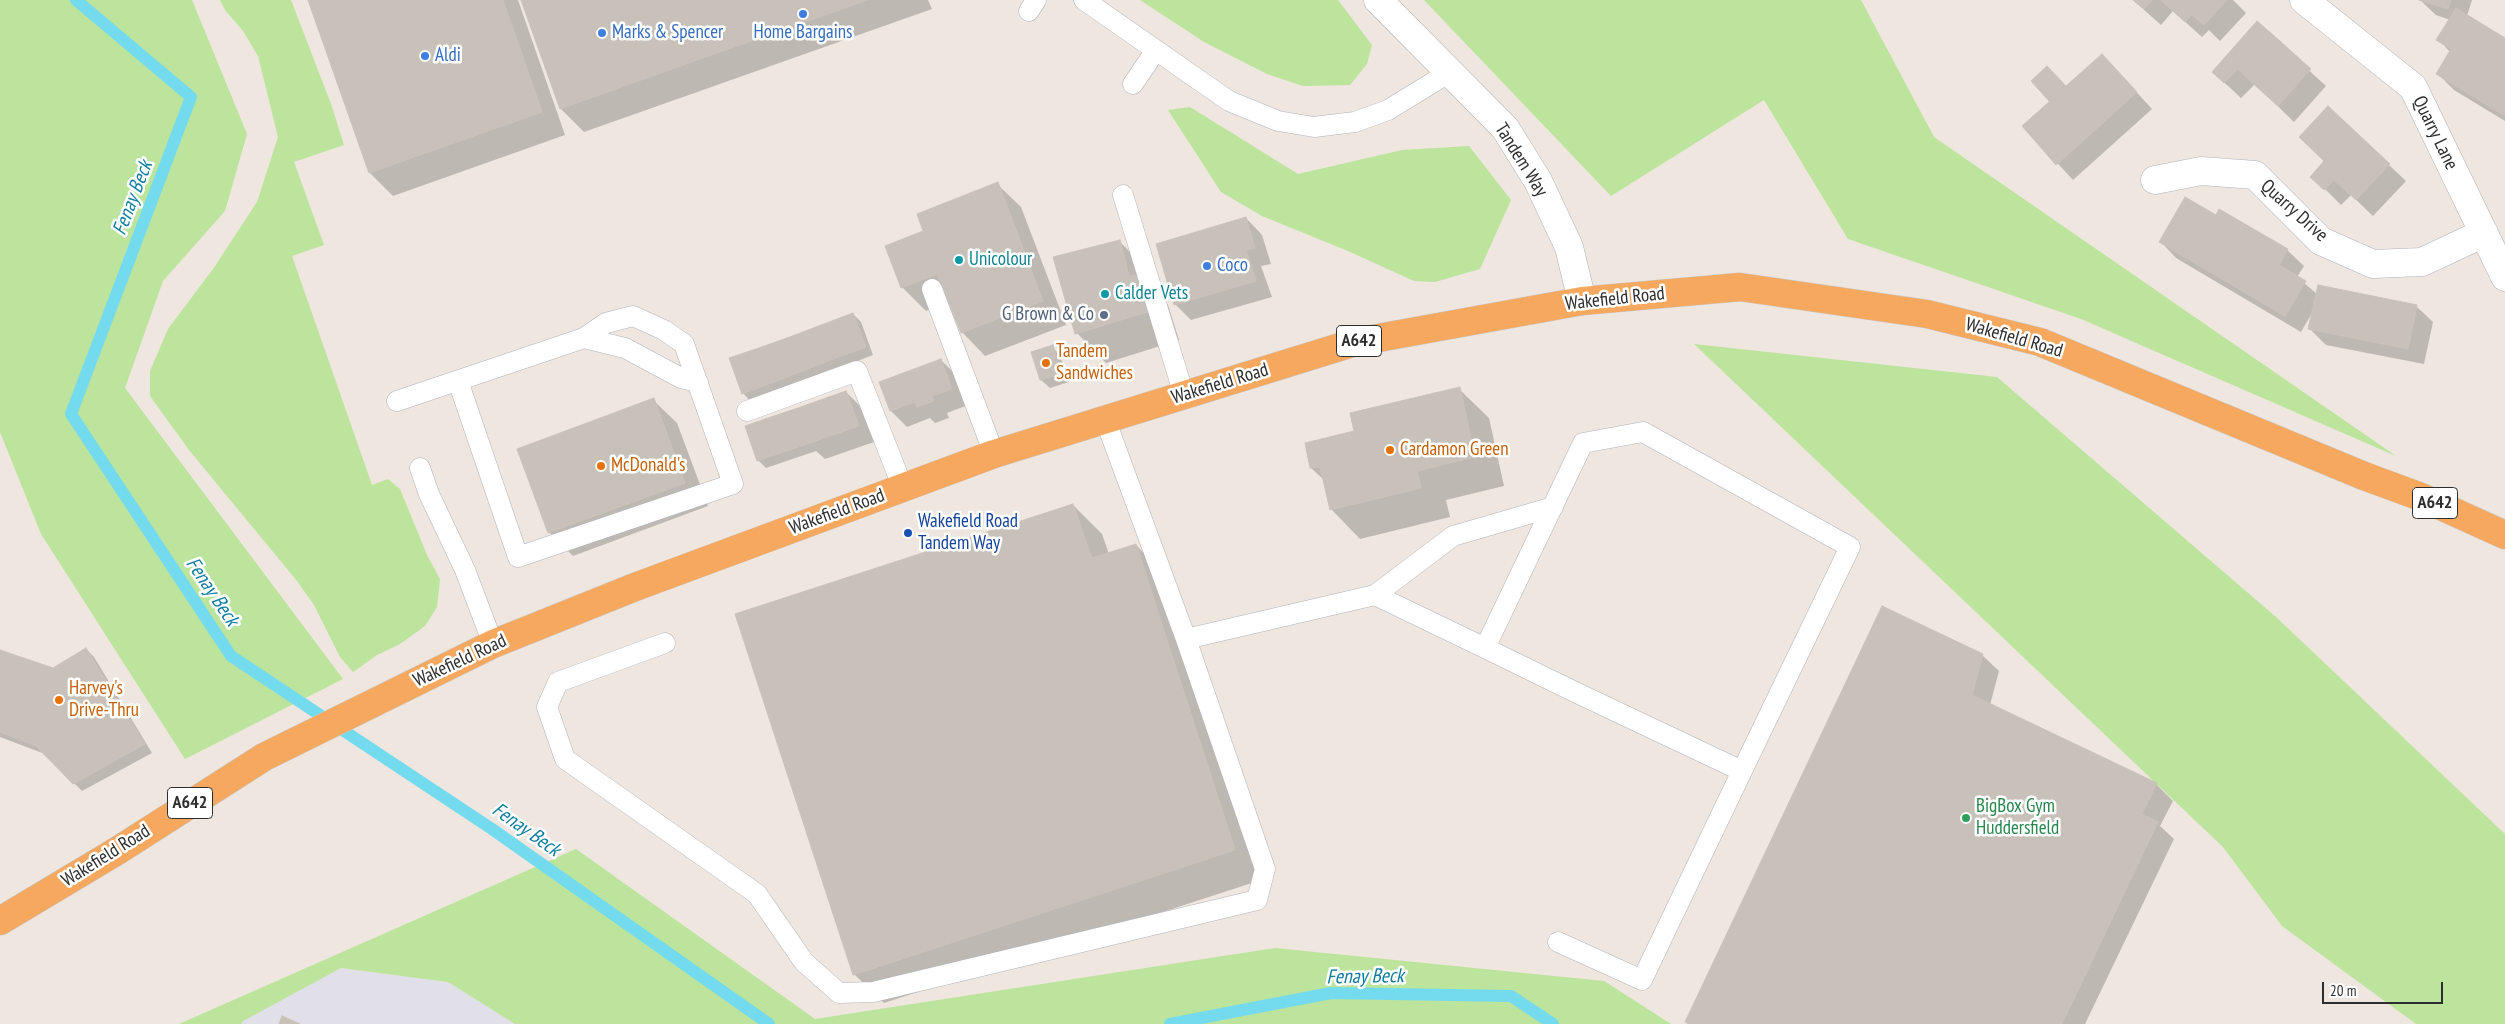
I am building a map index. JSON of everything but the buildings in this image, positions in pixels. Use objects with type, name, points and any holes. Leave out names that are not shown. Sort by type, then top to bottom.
[{"type":"highway","name":"Wakefield Road","points":[[0,921],[117,851],[264,757],[493,644],[635,587],[994,454],[1356,342],[1582,301],[1740,287],[1926,314],[2040,342],[2355,472],[2421,497],[2505,535]]},
{"type":"street","name":"Tandem Way","points":[[1378,0],[1505,128],[1538,181],[1569,247],[1582,301]]},
{"type":"street","name":"Quarry Lane","points":[[2304,0],[2413,87],[2505,277]]},
{"type":"street","name":"Quarry Drive","points":[[2155,180],[2202,171],[2255,175],[2321,241],[2373,264],[2422,262],[2484,233]]},
{"type":"lane","points":[[1084,0],[1229,101],[1278,121],[1314,127],[1355,122],[1388,110],[1450,72]]},
{"type":"lane","points":[[1133,84],[1156,50]]},
{"type":"lane","points":[[1123,195],[1184,395]]},
{"type":"lane","points":[[932,290],[994,454]]},
{"type":"lane","points":[[397,401],[584,338],[606,323],[633,316],[664,330],[684,344],[733,484],[518,557],[458,381]]},
{"type":"lane","points":[[584,338],[625,348],[681,378],[698,382]]},
{"type":"lane","points":[[746,411],[857,371],[904,488]]},
{"type":"lane","points":[[665,642],[558,682],[547,707],[565,759],[757,894],[804,962],[839,993],[873,992],[1257,900],[1264,870],[1186,639],[1105,419]]},
{"type":"lane","points":[[1485,648],[1583,444],[1643,432],[1850,547],[1642,980],[1558,942]]},
{"type":"lane","points":[[420,468],[465,570],[493,644]]},
{"type":"lane","points":[[1186,639],[1375,595],[1453,536],[1553,507]]},
{"type":"lane","points":[[1375,595],[1742,772]]},
{"type":"shaded area","points":[[340,968],[448,982],[515,1024],[241,1024],[242,1021]]},
{"type":"green space","points":[[0,0],[192,0],[247,134],[225,211],[163,281],[125,388],[343,679],[185,759],[41,534],[0,432]]},
{"type":"green space","points":[[220,0],[291,0],[331,104],[344,145],[294,162],[324,245],[292,256],[372,485],[388,479],[400,489],[427,555],[440,579],[437,607],[425,626],[400,644],[377,655],[353,672],[340,657],[314,605],[297,581],[189,450],[150,396],[150,371],[168,329],[213,269],[257,202],[278,137],[258,56],[243,31],[225,10]]},
{"type":"green space","points":[[1140,0],[1338,0],[1372,45],[1367,64],[1350,85],[1303,86],[1267,74],[1204,42]]},
{"type":"green space","points":[[1424,0],[1861,0],[1934,137],[2396,456],[2081,319],[1848,239],[1764,100],[1611,196]]},
{"type":"green space","points":[[1190,107],[1298,174],[1402,150],[1469,146],[1511,200],[1480,269],[1435,282],[1414,281],[1348,251],[1262,216],[1221,192],[1168,110]]},
{"type":"green space","points":[[1694,344],[1997,377],[2276,617],[2505,834],[2505,1024],[2416,1024],[2282,926],[2223,847]]},
{"type":"green space","points":[[576,849],[815,1019],[1275,948],[1604,981],[1671,1024],[515,1024],[448,982],[341,968],[243,1021],[241,1024],[179,1024]]},
{"type":"waterway","name":"Fenay Beck","points":[[76,0],[191,97],[71,414],[231,656],[492,829],[769,1024]]},
{"type":"waterway","name":"Fenay Beck","points":[[1170,1024],[1331,993],[1511,996],[1553,1024]]},
{"type":"place","name":"Home Bargains","points":[[803,14]]},
{"type":"place","name":"Marks & Spencer","points":[[602,33]]},
{"type":"place","name":"Aldi","points":[[425,56]]},
{"type":"place","name":"Unicolour","points":[[959,260]]},
{"type":"place","name":"Coco","points":[[1207,266]]},
{"type":"place","name":"Calder Vets","points":[[1105,294]]},
{"type":"place","name":"G Brown & Co","points":[[1104,315]]},
{"type":"place","name":"Tandem Sandwiches","points":[[1046,363]]},
{"type":"place","name":"Cardamon Green","points":[[1390,450]]},
{"type":"place","name":"McDonald's","points":[[601,466]]},
{"type":"place","name":"Wakefield Road Tandem Way","points":[[908,533]]},
{"type":"place","name":"Harvey's Drive-Thru","points":[[59,700]]},
{"type":"place","name":"BigBox Gym Huddersfield","points":[[1966,818]]}]
